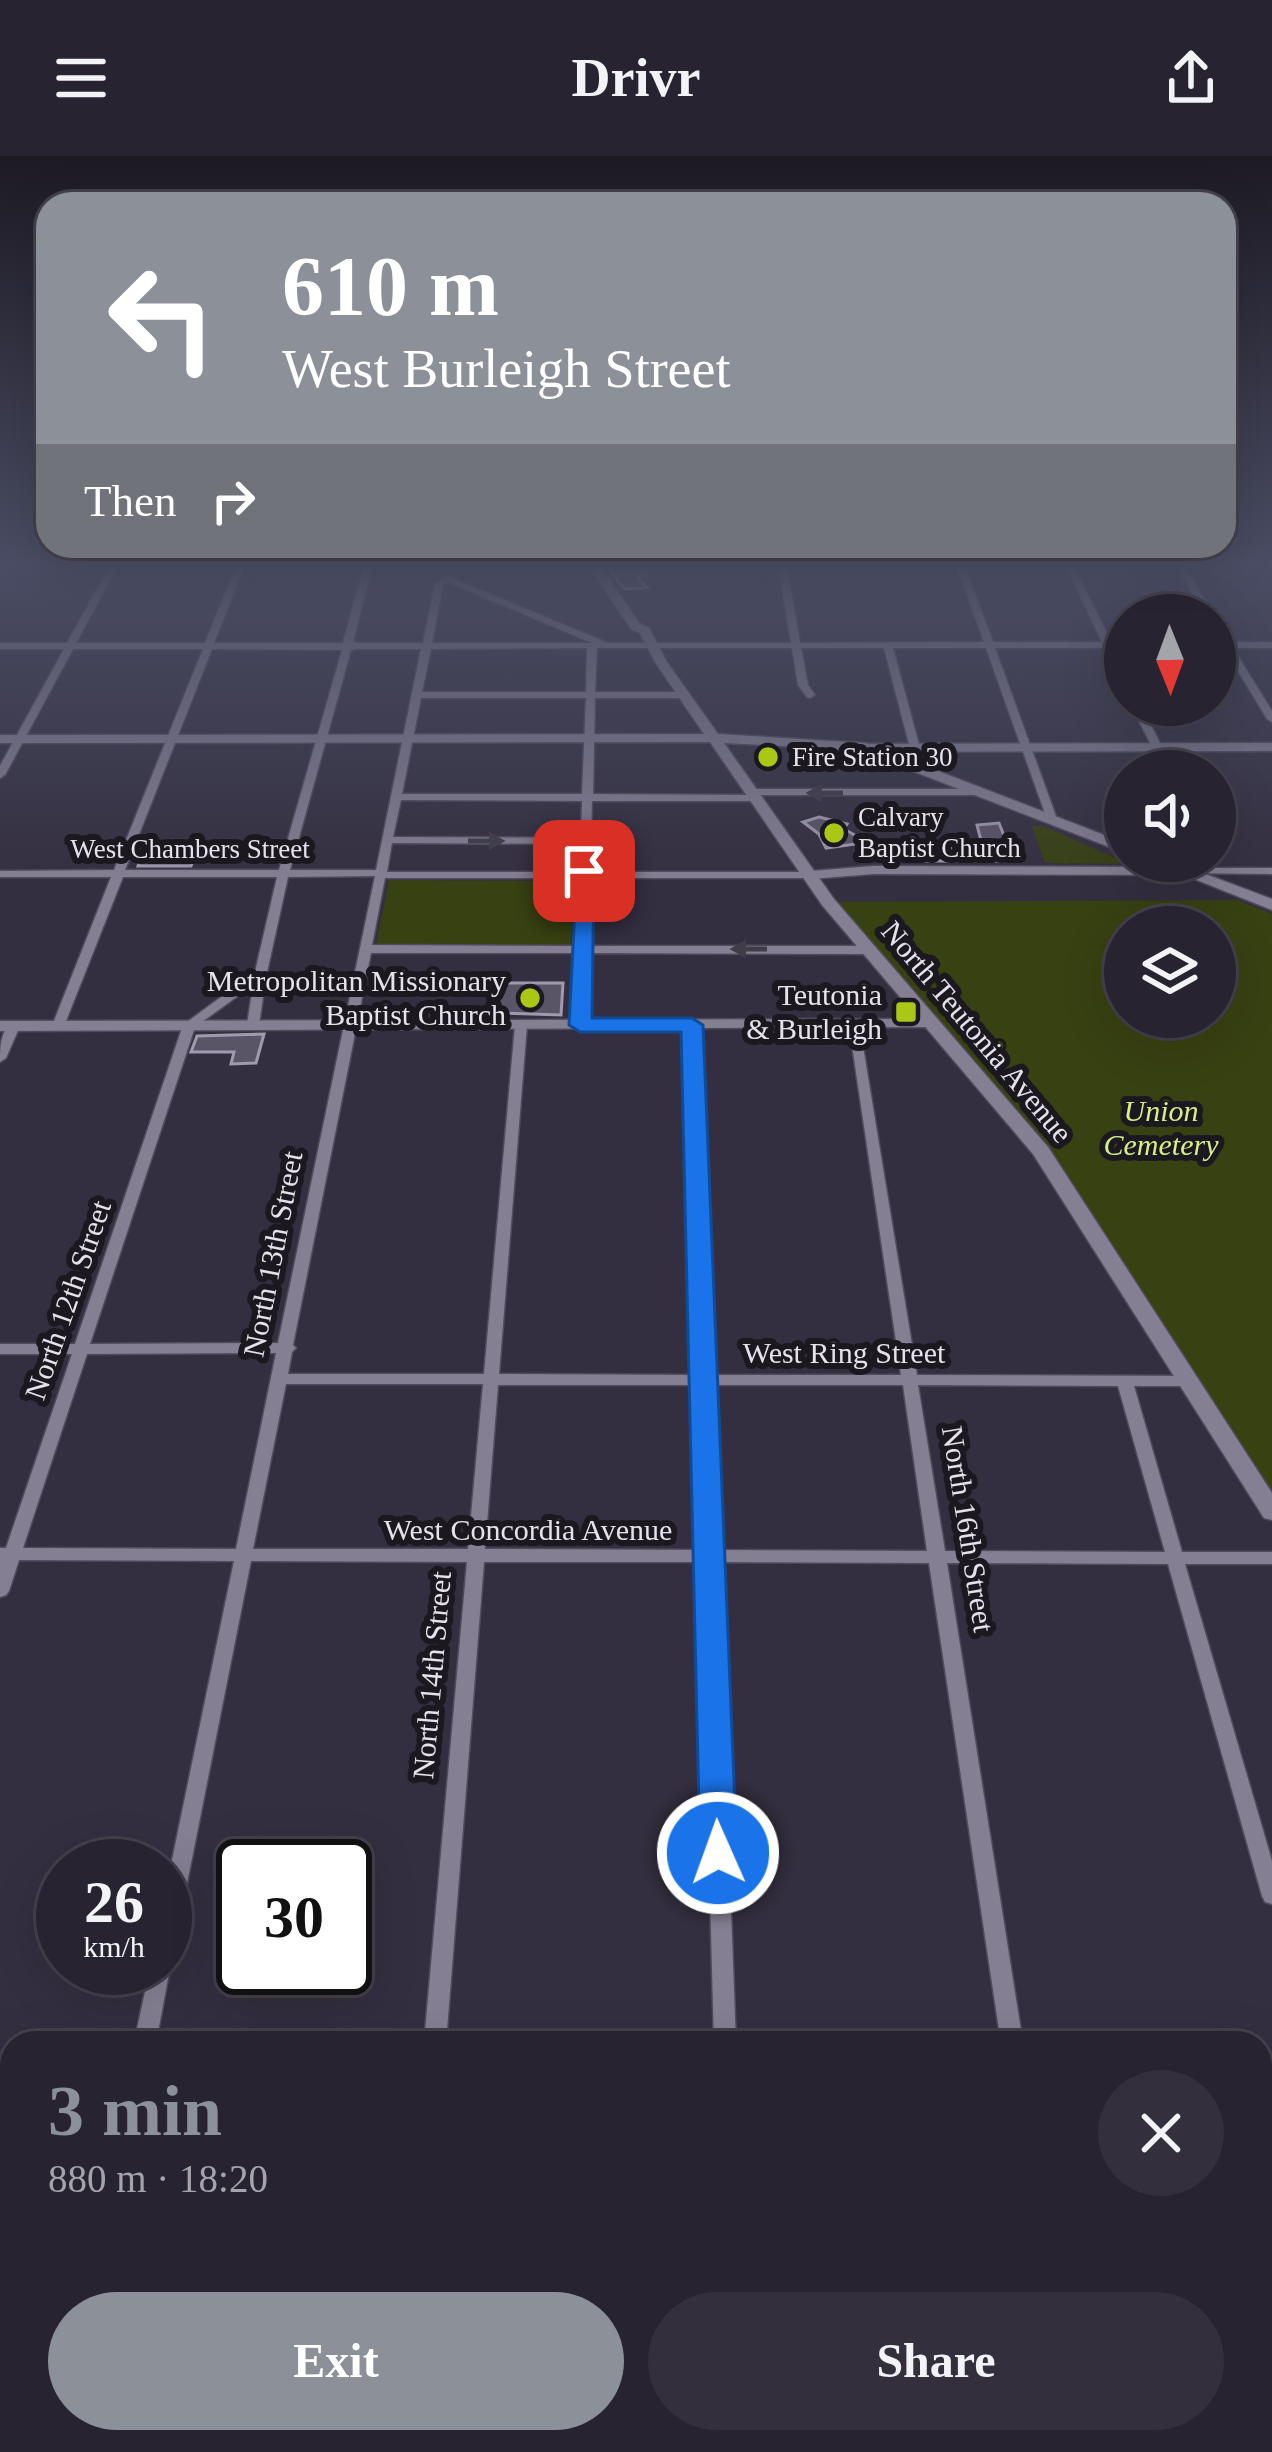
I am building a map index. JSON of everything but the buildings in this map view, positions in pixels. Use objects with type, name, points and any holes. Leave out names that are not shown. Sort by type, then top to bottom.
[{"type":"main road","name":"North Teutonia Avenue","points":[[666,669],[866,950],[1041,1150],[1272,1512]]},
{"type":"main road","points":[[704,722],[786,739],[869,747],[1104,840]]},
{"type":"main road","points":[[0,739],[11,746],[786,739]]},
{"type":"main road","points":[[718,743],[895,758]]},
{"type":"main road","points":[[1210,882],[1272,905]]},
{"type":"main road","points":[[1220,882],[1235,891]]},
{"type":"street","points":[[0,775],[11,746],[59,669]]},
{"type":"street","points":[[58,1025],[200,669]]},
{"type":"street","points":[[253,1025],[259,979],[342,669]]},
{"type":"street","name":"North 13th Street","points":[[187,1839],[421,669]]},
{"type":"street","points":[[580,1025],[592,669]]},
{"type":"street","points":[[800,669],[810,695]]},
{"type":"street","points":[[893,669],[920,767]]},
{"type":"street","points":[[998,669],[1052,819]]},
{"type":"street","points":[[1238,669],[1272,718]]},
{"type":"street","points":[[416,695],[684,695]]},
{"type":"street","points":[[1146,726],[1158,750]]},
{"type":"street","points":[[800,748],[1272,747]]},
{"type":"street","points":[[396,796],[984,792]]},
{"type":"street","points":[[388,840],[585,841]]},
{"type":"street","name":"West Chambers Street","points":[[1236,868],[1272,871]]},
{"type":"street","name":"West Chambers Street","points":[[0,874],[1104,871]]},
{"type":"street","points":[[367,949],[866,950]]},
{"type":"street","points":[[189,1025],[236,1006],[259,979]]},
{"type":"street","points":[[0,1058],[7,1026],[930,1024]]},
{"type":"street","name":"North 12th Street","points":[[0,1591],[6,1554],[189,1025]]},
{"type":"street","name":"North 14th Street","points":[[436,2031],[521,1025]]},
{"type":"street","points":[[692,1025],[725,2031]]},
{"type":"street","name":"North 16th Street","points":[[855,1025],[1010,2031]]},
{"type":"street","points":[[0,1349],[288,1348]]},
{"type":"street","name":"West Ring Street","points":[[282,1379],[1190,1381]]},
{"type":"street","points":[[1124,1380],[1272,1896]]},
{"type":"street","name":"West Concordia Avenue","points":[[6,1554],[1272,1558]]},
{"type":"street","points":[[147,2031],[155,1995]]},
{"type":"green space","points":[[1032,826],[1043,826],[1104,853],[1104,864],[1045,863]]},
{"type":"green space","points":[[389,880],[574,881],[571,945],[376,945]]},
{"type":"green space","name":"Union Cemetery","points":[[1237,900],[1272,914],[1272,1512],[1071,1195],[828,902]]},
{"type":"place","name":"Fire Station 30","points":[[768,757]]},
{"type":"place","name":"Calvary Baptist Church","points":[[834,833]]},
{"type":"place","name":"Metropolitan Missionary Baptist Church","points":[[530,998]]},
{"type":"place","name":"Teutonia & Burleigh","points":[[906,1012]]},
{"type":"route","points":[[584,871],[580,1025],[692,1025],[718,1853]]}]
